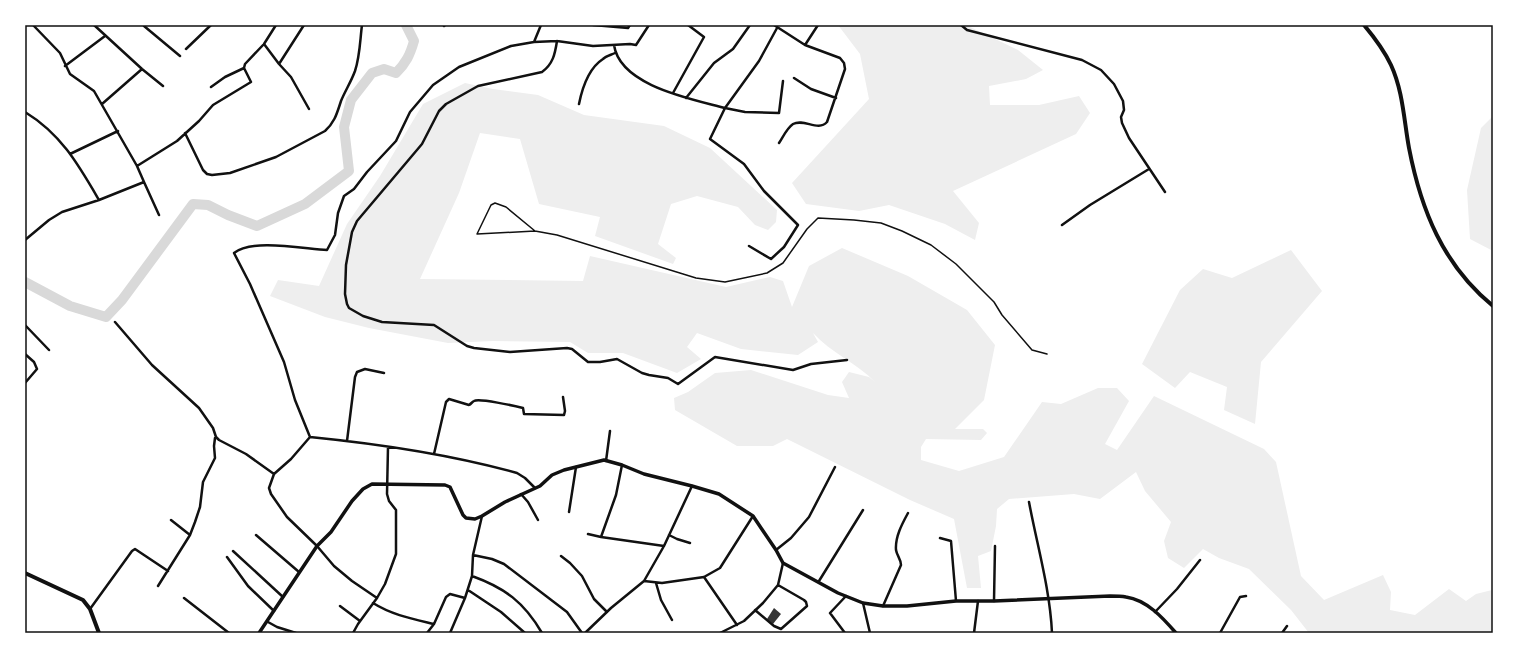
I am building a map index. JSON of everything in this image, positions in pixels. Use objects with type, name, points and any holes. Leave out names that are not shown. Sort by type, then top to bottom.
[{"type":"main road","points":[[1364,25],[1380,46],[1391,66],[1405,118],[1416,183],[1435,232],[1453,263],[1470,285],[1493,306]]},
{"type":"main road","points":[[25,573],[83,600],[90,609],[99,633]]},
{"type":"street","points":[[33,25],[60,53],[65,66],[74,78],[94,91],[138,166],[159,215]]},
{"type":"street","points":[[94,25],[163,86]]},
{"type":"street","points":[[145,25],[144,26],[180,56]]},
{"type":"street","points":[[186,49],[211,25]]},
{"type":"street","points":[[211,87],[225,77],[244,68],[245,64],[264,44],[276,25]]},
{"type":"street","points":[[279,64],[304,25]]},
{"type":"street","points":[[185,133],[204,170],[207,174],[212,175],[230,172],[276,157],[325,131],[330,126],[337,114],[355,71],[358,60],[362,25]]},
{"type":"street","points":[[534,42],[541,25]]},
{"type":"street","points":[[593,25],[628,28],[630,25]]},
{"type":"street","points":[[310,437],[295,400],[284,362],[250,284],[234,253],[240,248],[262,246],[327,250],[335,235],[338,213],[344,196],[354,189],[366,172],[396,141],[410,112],[433,85],[459,67],[511,46],[534,42],[557,42],[580,45],[636,45],[649,25]]},
{"type":"street","points":[[673,93],[704,37],[688,25]]},
{"type":"street","points":[[686,98],[714,63],[733,49],[750,25]]},
{"type":"street","points":[[774,25],[804,45],[834,55],[844,62],[845,69],[827,122],[820,126],[798,123],[793,124],[779,143]]},
{"type":"street","points":[[804,45],[818,25]]},
{"type":"street","points":[[961,25],[967,30],[1082,60],[1101,70],[1114,84],[1123,102],[1124,110],[1121,117],[1125,131],[1165,192]]},
{"type":"street","points":[[748,246],[771,259],[784,247],[798,225],[764,191],[744,164],[710,139],[725,108],[759,62],[777,28]]},
{"type":"street","points":[[65,66],[105,36]]},
{"type":"street","points":[[557,42],[552,64],[549,68],[542,72],[478,86],[446,104],[439,111],[422,144],[360,216],[352,232],[346,265],[345,294],[347,304],[350,308],[363,316],[382,322],[434,325],[467,346],[474,348],[510,352],[567,348],[572,349],[588,362],[600,362],[617,359],[642,373],[668,378],[678,384],[683,382],[715,357],[793,370],[811,364],[847,360]]},
{"type":"street","points":[[264,44],[291,77],[309,109]]},
{"type":"street","points":[[614,45],[615,54],[625,69],[648,84],[686,98],[725,108],[745,112],[779,113],[783,81]]},
{"type":"street","points":[[579,104],[581,96],[594,68],[603,58],[615,54]]},
{"type":"street","points":[[138,166],[162,151],[185,133],[199,121],[213,105],[251,82],[244,68]]},
{"type":"street","points":[[102,104],[142,69]]},
{"type":"street","points":[[794,78],[811,89],[836,98]]},
{"type":"street","points":[[25,112],[48,128],[70,154],[99,200]]},
{"type":"street","points":[[70,154],[118,131]]},
{"type":"street","points":[[1062,225],[1090,205],[1149,169]]},
{"type":"street","points":[[25,240],[49,220],[62,212],[99,200],[144,182]]},
{"type":"street","points":[[115,322],[152,365],[199,408],[213,428],[216,437],[224,444],[246,454],[274,474]]},
{"type":"street","points":[[25,325],[49,350]]},
{"type":"street","points":[[25,354],[34,362],[37,369],[25,383]]},
{"type":"street","points":[[347,441],[355,377],[357,372],[365,369],[384,373]]},
{"type":"street","points":[[434,454],[446,402],[449,399],[469,405],[474,400],[481,399],[486,402],[506,404],[523,408],[524,414],[564,415],[566,411],[563,397]]},
{"type":"street","points":[[606,461],[610,431]]},
{"type":"street","points":[[158,586],[190,535],[200,507],[203,482],[215,458],[214,446],[216,437]]},
{"type":"street","points":[[310,437],[395,447],[434,454],[517,473],[535,488]]},
{"type":"street","points":[[310,437],[291,459],[274,474],[269,488],[270,494],[287,517],[317,546],[334,566],[352,581],[377,598]]},
{"type":"street","points":[[353,633],[389,578],[396,554],[396,510],[389,501],[387,494],[388,447]]},
{"type":"street","points":[[259,633],[268,622],[317,546],[331,532],[352,501],[363,489],[372,484],[445,485],[450,487],[463,515],[466,518],[474,519],[521,494],[540,486],[552,475],[576,467],[606,461],[622,465],[644,474],[718,494],[753,516],[783,563],[846,596],[863,603],[883,606],[907,606],[956,601],[994,601],[1110,596],[1127,597],[1145,604],[1164,619],[1176,633]]},
{"type":"street","points":[[601,537],[616,495],[622,465]]},
{"type":"street","points":[[570,512],[576,467]]},
{"type":"street","points":[[776,550],[791,538],[809,517],[835,467]]},
{"type":"street","points":[[473,555],[492,559],[504,564],[567,612],[584,633],[644,581],[664,546],[692,486]]},
{"type":"street","points":[[521,494],[528,502],[538,520]]},
{"type":"street","points":[[1029,502],[1043,567],[1052,633]]},
{"type":"street","points":[[819,581],[863,510]]},
{"type":"street","points":[[883,606],[900,565],[901,561],[896,549],[898,536],[908,513]]},
{"type":"street","points":[[450,633],[465,598],[472,576],[473,555],[482,516]]},
{"type":"street","points":[[644,581],[662,583],[704,577],[720,568],[753,516]]},
{"type":"street","points":[[171,520],[190,535]]},
{"type":"street","points":[[588,534],[664,546]]},
{"type":"street","points":[[256,535],[299,572]]},
{"type":"street","points":[[669,535],[690,543]]},
{"type":"street","points":[[940,538],[951,541],[956,601]]},
{"type":"street","points":[[994,601],[995,546]]},
{"type":"street","points":[[90,609],[135,549],[168,571]]},
{"type":"street","points":[[233,551],[283,597]]},
{"type":"street","points":[[561,556],[582,576],[594,599],[607,612]]},
{"type":"street","points":[[227,557],[248,586],[274,611]]},
{"type":"street","points":[[1155,612],[1177,590],[1200,560]]},
{"type":"street","points":[[720,633],[744,621],[778,585],[783,563]]},
{"type":"street","points":[[472,576],[483,580],[522,604],[533,617],[542,633]]},
{"type":"street","points":[[704,577],[737,625]]},
{"type":"street","points":[[656,582],[661,600],[672,620]]},
{"type":"street","points":[[755,610],[774,626],[781,629],[805,608],[807,604],[806,602],[778,585]]},
{"type":"street","points":[[468,590],[500,612],[526,633]]},
{"type":"street","points":[[428,633],[434,624],[446,597],[450,594],[465,598]]},
{"type":"street","points":[[845,633],[830,613],[846,596]]},
{"type":"street","points":[[1220,633],[1240,597],[1246,596]]},
{"type":"street","points":[[184,598],[229,633]]},
{"type":"street","points":[[974,633],[978,601]]},
{"type":"street","points":[[373,603],[383,609],[402,616],[434,624]]},
{"type":"street","points":[[863,603],[870,633]]},
{"type":"street","points":[[340,606],[360,621]]},
{"type":"street","points":[[268,622],[277,627],[296,633]]},
{"type":"street","points":[[1282,633],[1287,626]]},
{"type":"lane","points":[[535,231],[506,207],[495,203],[491,205],[477,234],[535,231],[557,235],[696,278],[725,282],[767,273],[783,262],[807,228],[818,218],[881,223],[902,231],[930,245],[956,264],[994,302],[1002,315],[1032,350],[1047,354]]},
{"type":"shaded area","points":[[838,25],[966,25],[1018,50],[1043,70],[1026,79],[989,86],[990,105],[1039,105],[1079,96],[1090,113],[1076,134],[953,191],[979,223],[975,240],[945,224],[889,205],[859,211],[806,204],[792,183],[869,99],[860,54]]},
{"type":"shaded area","points":[[465,83],[493,89],[538,95],[584,115],[664,126],[710,148],[777,210],[776,222],[768,230],[755,225],[738,207],[697,196],[671,204],[658,244],[676,258],[673,264],[595,236],[600,217],[539,204],[520,139],[480,133],[459,193],[420,279],[583,281],[590,256],[726,287],[770,277],[783,281],[792,307],[809,266],[842,248],[908,276],[967,310],[995,345],[984,400],[955,429],[983,429],[987,433],[981,440],[926,439],[921,447],[921,460],[959,471],[1004,457],[1042,402],[1061,404],[1098,388],[1117,388],[1129,401],[1105,444],[1117,450],[1154,396],[1264,449],[1276,462],[1301,576],[1324,600],[1383,575],[1391,592],[1390,610],[1415,615],[1449,589],[1466,601],[1476,594],[1492,590],[1493,633],[1309,633],[1291,610],[1249,569],[1219,558],[1203,549],[1184,568],[1168,558],[1164,541],[1171,522],[1145,491],[1136,472],[1100,499],[1074,494],[1009,499],[997,509],[996,526],[991,551],[978,556],[981,588],[967,588],[954,519],[910,500],[787,439],[773,446],[737,446],[675,410],[674,398],[688,392],[715,373],[751,370],[828,395],[849,398],[842,382],[849,372],[869,377],[875,382],[868,375],[820,340],[813,333],[818,342],[798,355],[741,349],[697,333],[687,347],[701,359],[677,373],[623,353],[588,353],[570,342],[493,341],[448,343],[369,328],[325,317],[270,296],[278,280],[319,286],[347,224],[380,176],[423,104]]},
{"type":"shaded area","points":[[1493,116],[1493,251],[1470,239],[1467,190],[1481,128]]},
{"type":"shaded area","points":[[1291,250],[1322,291],[1261,362],[1255,424],[1224,410],[1227,387],[1190,372],[1175,388],[1142,364],[1180,290],[1203,269],[1232,278]]},
{"type":"building","points":[[774,608],[781,614],[773,624],[767,619]]},
{"type":"waterway","points":[[25,282],[70,306],[106,317],[122,300],[193,204],[208,205],[228,215],[257,226],[305,204],[349,171],[344,127],[351,100],[372,73],[384,69],[396,73],[405,62],[414,41],[406,25]]}]
